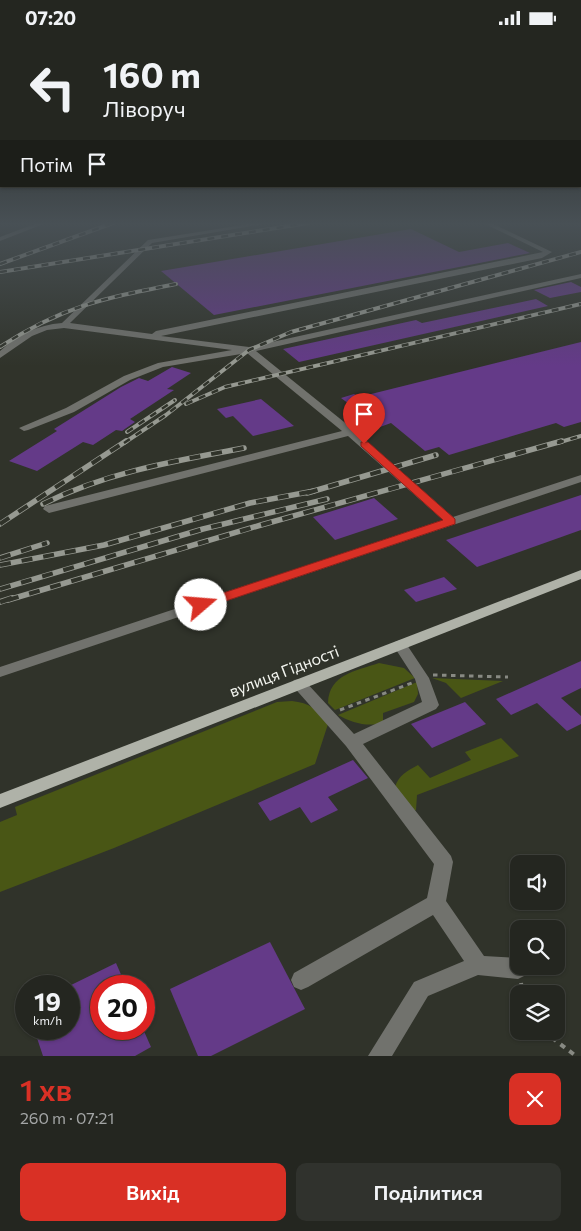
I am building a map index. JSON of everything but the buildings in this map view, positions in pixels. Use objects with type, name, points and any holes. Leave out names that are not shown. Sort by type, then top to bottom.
[{"type":"main road","name":"вулиця Гідності","points":[[0,801],[581,574]]},
{"type":"street","points":[[64,325],[120,271]]},
{"type":"street","points":[[146,337],[470,271]]},
{"type":"street","points":[[24,428],[70,410],[127,378],[161,365],[249,350],[581,276]]},
{"type":"street","points":[[0,355],[38,328],[64,325],[249,350],[350,432],[451,521]]},
{"type":"street","points":[[49,509],[350,432]]},
{"type":"street","points":[[0,672],[581,478]]},
{"type":"street","points":[[352,742],[431,705],[422,678],[400,645]]},
{"type":"street","points":[[299,684],[352,742],[444,862],[436,903],[478,965]]},
{"type":"street","points":[[301,980],[436,903]]},
{"type":"street","points":[[380,1056],[421,989],[478,965],[510,968]]},
{"type":"path","points":[[429,675],[508,677]]},
{"type":"path","points":[[327,715],[415,681]]},
{"type":"path","points":[[555,1040],[576,1056]]},
{"type":"green space","points":[[379,663],[404,668],[415,678],[335,710],[328,703],[333,686],[345,675]]},
{"type":"green space","points":[[432,678],[503,681],[461,698],[446,683]]},
{"type":"green space","points":[[417,682],[418,694],[414,702],[383,713],[383,723],[371,725],[349,720],[338,715]]},
{"type":"green space","points":[[292,701],[304,703],[313,708],[321,714],[328,724],[315,764],[114,848],[0,892],[0,822],[17,815],[15,807],[277,702]]},
{"type":"green space","points":[[501,738],[519,756],[417,795],[416,810],[411,813],[395,787],[399,779],[410,769],[418,765],[430,778],[471,760],[465,752]]},
{"type":"railway","points":[[0,272],[9,271]]},
{"type":"railway","points":[[124,443],[166,415],[249,350],[291,332],[513,271]]},
{"type":"railway","points":[[0,347],[44,322],[85,305],[176,284]]},
{"type":"railway","points":[[186,404],[225,387],[581,304]]},
{"type":"railway","points":[[127,432],[175,400]]},
{"type":"railway","points":[[557,443],[581,436]]},
{"type":"railway","points":[[0,524],[126,441]]},
{"type":"railway","points":[[8,600],[261,525],[562,441]]},
{"type":"railway","points":[[43,504],[92,484],[142,469],[244,448]]},
{"type":"railway","points":[[313,491],[436,455]]},
{"type":"railway","points":[[0,565],[104,545],[250,503],[313,491]]},
{"type":"railway","points":[[307,493],[313,491]]},
{"type":"railway","points":[[0,589],[203,529],[327,499]]},
{"type":"railway","points":[[0,558],[47,543]]},
{"type":"railway","points":[[0,602],[12,598]]},
{"type":"route","points":[[201,605],[451,521],[364,444]]}]
